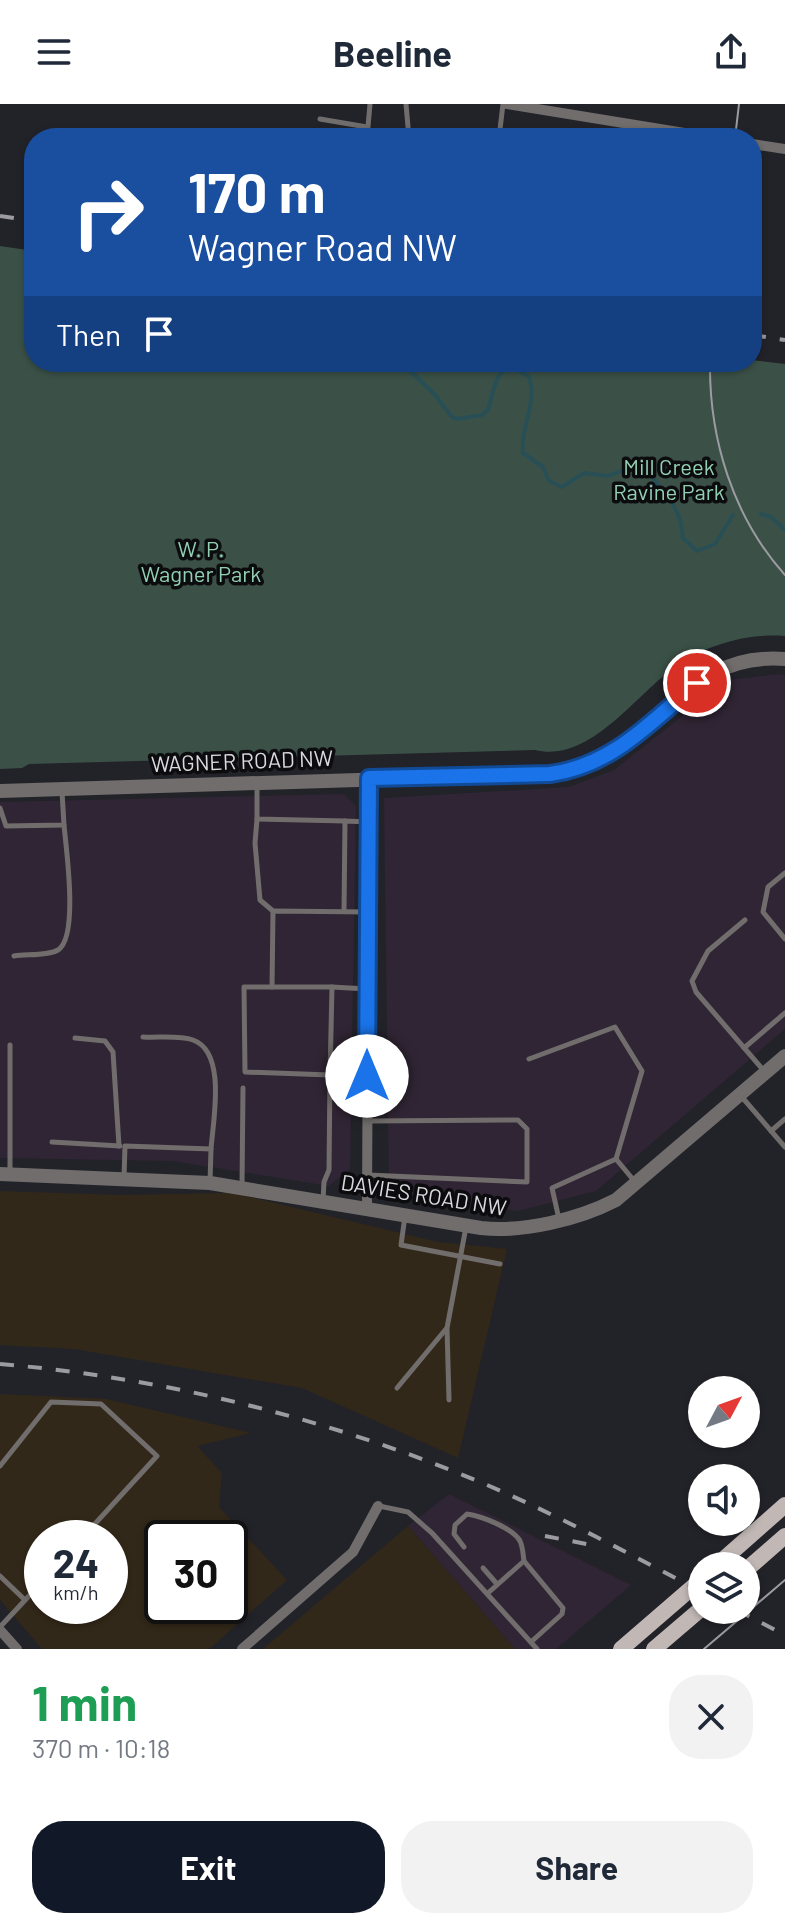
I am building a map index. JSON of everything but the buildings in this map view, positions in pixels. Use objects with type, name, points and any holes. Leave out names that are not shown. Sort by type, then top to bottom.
[{"type":"main road","points":[[732,1552],[785,1505]]},
{"type":"main road","points":[[760,1558],[785,1536]]},
{"type":"main road","points":[[621,1649],[688,1591]]},
{"type":"main road","points":[[654,1649],[688,1620]]},
{"type":"street","points":[[505,104],[653,128]]},
{"type":"street","points":[[762,146],[785,149]]},
{"type":"street","name":"WAGNER ROAD NW","points":[[0,791],[550,774],[596,763],[623,745],[710,674],[739,661],[785,659]]},
{"type":"street","points":[[367,1208],[369,778]]},
{"type":"street","name":"DAVIES ROAD NW","points":[[5,1174],[210,1183],[466,1226],[508,1230],[608,1204],[785,1056]]},
{"type":"street","points":[[242,1649],[353,1552],[378,1506]]},
{"type":"street","points":[[0,1628],[17,1649]]},
{"type":"lane","points":[[320,119],[367,127],[370,104]]},
{"type":"lane","points":[[406,104],[408,128]]},
{"type":"lane","points":[[501,128],[505,104]]},
{"type":"lane","points":[[257,782],[255,843],[260,900],[273,911],[368,912]]},
{"type":"lane","points":[[14,956],[57,951],[64,944],[69,924],[62,788]]},
{"type":"lane","points":[[0,808],[6,826],[64,825]]},
{"type":"lane","points":[[257,819],[369,822]]},
{"type":"lane","points":[[344,911],[345,821]]},
{"type":"lane","points":[[785,873],[768,887],[763,912],[785,939]]},
{"type":"lane","points":[[272,987],[273,911]]},
{"type":"lane","points":[[745,920],[708,951],[692,981],[696,992],[765,1072]]},
{"type":"lane","points":[[367,1076],[245,1072],[244,987],[368,989]]},
{"type":"lane","points":[[323,1201],[324,1182],[329,1170],[332,987]]},
{"type":"lane","points":[[744,1048],[785,1013]]},
{"type":"lane","points":[[529,1059],[615,1027],[642,1071],[616,1159],[552,1188],[559,1219]]},
{"type":"lane","points":[[143,1037],[193,1040],[208,1050],[216,1072],[210,1183]]},
{"type":"lane","points":[[75,1038],[105,1041],[113,1052],[124,1179]]},
{"type":"lane","points":[[5,1174],[10,1045]]},
{"type":"lane","points":[[242,1187],[243,1088]]},
{"type":"lane","points":[[739,1094],[785,1147]]},
{"type":"lane","points":[[771,1131],[785,1119]]},
{"type":"lane","points":[[367,1121],[518,1120],[527,1129],[527,1182],[367,1174]]},
{"type":"lane","points":[[52,1142],[211,1149]]},
{"type":"lane","points":[[616,1159],[636,1183]]},
{"type":"lane","points":[[405,1215],[401,1245],[500,1264]]},
{"type":"lane","points":[[449,1400],[447,1328],[466,1226]]},
{"type":"lane","points":[[397,1388],[447,1328]]},
{"type":"lane","points":[[0,1466],[51,1402],[101,1404],[157,1456],[98,1520]]},
{"type":"lane","points":[[378,1506],[408,1512],[448,1551],[473,1582],[488,1593],[537,1649]]},
{"type":"lane","points":[[464,1547],[454,1534],[455,1525],[467,1514],[513,1533],[522,1545],[524,1561],[563,1608],[562,1614],[531,1642]]},
{"type":"lane","points":[[448,1551],[459,1541]]},
{"type":"lane","points":[[488,1593],[524,1561]]},
{"type":"lane","points":[[483,1568],[497,1584]]},
{"type":"lane","points":[[0,1576],[24,1599]]},
{"type":"lane","points":[[0,1628],[24,1601]]},
{"type":"shaded area","points":[[785,675],[785,1029],[596,1191],[518,1211],[389,1193],[384,798],[569,787],[614,770],[728,680]]},
{"type":"shaded area","points":[[344,794],[356,806],[350,1169],[329,1186],[173,1161],[0,1158],[0,802]]},
{"type":"shaded area","points":[[0,1191],[121,1195],[233,1193],[438,1242],[507,1249],[458,1458],[302,1388],[74,1349],[0,1345]]},
{"type":"shaded area","points":[[0,1394],[106,1399],[251,1433],[197,1446],[222,1473],[219,1507],[231,1520],[144,1520],[144,1624],[237,1624],[209,1649],[42,1649],[0,1600]]},
{"type":"shaded area","points":[[449,1494],[631,1585],[556,1649],[515,1649],[408,1526]]},
{"type":"shaded area","points":[[408,1526],[515,1649],[263,1649]]},
{"type":"shaded area","points":[[248,1538],[287,1580],[248,1614]]},
{"type":"green space","name":"W. P. Wagner Park","points":[[0,246],[24,250],[24,372],[762,372],[762,361],[785,364],[785,636],[743,638],[691,657],[663,676],[613,722],[575,746],[556,751],[29,764],[22,768],[0,769]]},
{"type":"waterway","points":[[411,372],[452,417],[458,419],[482,415],[488,410],[495,384],[503,372]]},
{"type":"waterway","points":[[521,372],[529,377],[531,386],[523,453],[543,467],[549,481],[562,487],[584,473],[608,476],[634,466],[645,468],[673,504],[680,519],[683,538],[697,551],[715,544],[733,515]]},
{"type":"waterway","points":[[761,514],[771,517],[785,530]]},
{"type":"tram line","points":[[736,128],[739,104]]},
{"type":"tram line","points":[[710,372],[714,420],[728,476],[751,528],[785,575]]},
{"type":"tram line","points":[[704,1649],[785,1580]]},
{"type":"railway","points":[[0,216],[24,220]]},
{"type":"railway","points":[[762,337],[785,340]]},
{"type":"railway","points":[[0,1364],[62,1370],[184,1391],[244,1404],[364,1439],[508,1494],[688,1585]]},
{"type":"railway","points":[[545,1536],[597,1546]]},
{"type":"railway","points":[[760,1622],[785,1635]]},
{"type":"route","points":[[367,1076],[369,778],[569,772],[606,758],[697,683]]},
{"type":"park label","name":"Mill Creek Ravine Park","points":[[669,478]]}]
